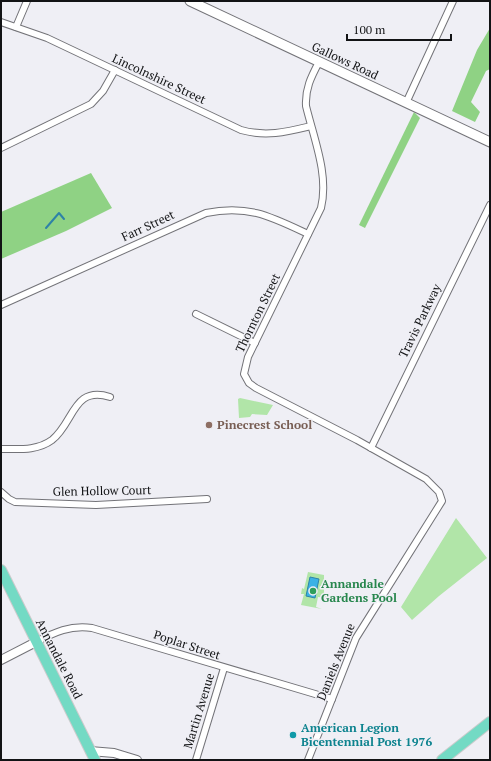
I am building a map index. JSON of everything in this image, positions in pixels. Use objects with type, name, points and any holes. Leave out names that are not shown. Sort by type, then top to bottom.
[{"type":"main road","name":"Gallows Road","points":[[190,1],[490,142]]},
{"type":"main road","name":"Annandale Road","points":[[1,570],[93,755]]},
{"type":"main road","points":[[442,760],[490,722]]},
{"type":"street","points":[[16,27],[27,1]]},
{"type":"street","points":[[406,103],[453,1]]},
{"type":"street","name":"Lincolnshire Street","points":[[1,22],[48,38],[247,131],[275,134],[311,126]]},
{"type":"street","name":"Thornton Street","points":[[319,62],[309,80],[306,96],[324,187],[321,208],[255,343],[244,368],[244,374],[249,383],[426,479],[441,496]]},
{"type":"street","points":[[1,148],[91,104],[103,91],[115,70]]},
{"type":"street","name":"Travis Parkway","points":[[371,448],[490,205]]},
{"type":"street","name":"Farr Street","points":[[1,305],[206,213],[221,210],[247,210],[261,213],[308,234]]},
{"type":"street","points":[[196,314],[255,343]]},
{"type":"street","points":[[1,450],[26,449],[44,445],[58,434],[72,411],[84,398],[97,394],[110,397]]},
{"type":"street","name":"Glen Hollow Court","points":[[1,492],[15,502],[35,503],[96,505],[207,499]]},
{"type":"street","name":"Daniels Avenue","points":[[308,760],[356,638],[442,502],[441,496]]},
{"type":"street","name":"Poplar Street","points":[[36,642],[63,629],[82,627],[128,638],[224,668],[332,699]]},
{"type":"street","points":[[1,660],[36,642]]},
{"type":"street","name":"Martin Avenue","points":[[196,760],[224,668]]},
{"type":"street","points":[[93,755],[114,753],[137,760]]},
{"type":"green space","points":[[490,28],[490,69],[486,71],[471,102],[480,112],[475,122],[452,111],[477,50]]},
{"type":"green space","points":[[414,112],[420,118],[365,228],[359,225]]},
{"type":"green space","points":[[91,173],[112,208],[66,231],[1,259],[1,212]]},
{"type":"green space","points":[[240,398],[273,405],[267,415],[252,414],[250,417],[239,418],[238,399]]},
{"type":"green space","points":[[456,518],[487,558],[439,596],[412,620],[401,607]]},
{"type":"green space","name":"Annandale Gardens Pool","points":[[308,572],[324,575],[324,595],[327,595],[327,598],[318,597],[316,607],[322,609],[301,605],[304,594],[301,594],[302,588],[304,589]]},
{"type":"water","points":[[310,577],[319,579],[315,598],[306,596]]},
{"type":"waterway","points":[[46,228],[59,213],[64,219]]},
{"type":"place","name":"Pinecrest School","points":[[209,425]]},
{"type":"place","name":"Annandale Gardens Pool","points":[[313,591]]},
{"type":"place","name":"American Legion Bicentennial Post 1976","points":[[293,735]]}]
